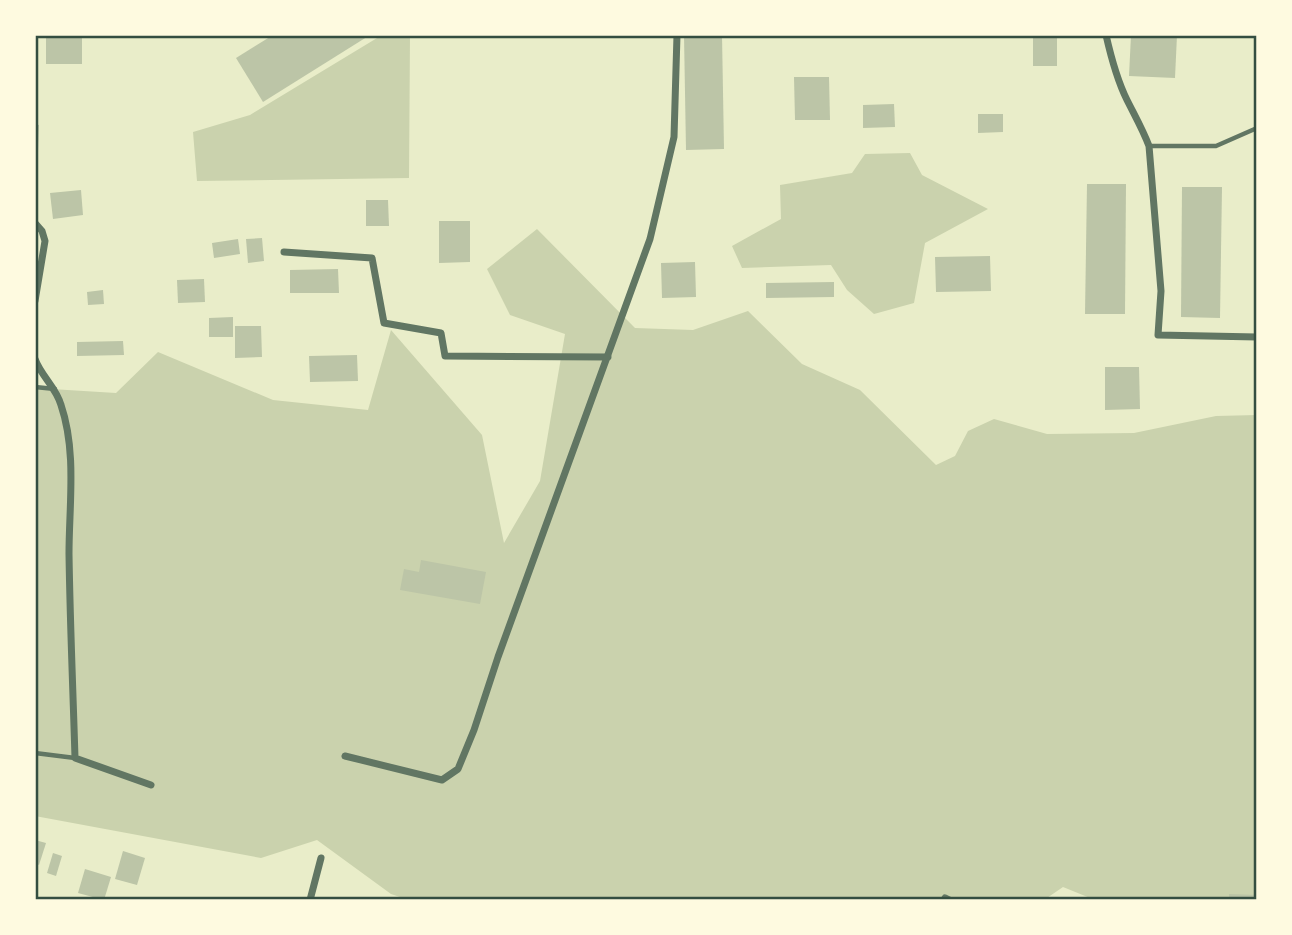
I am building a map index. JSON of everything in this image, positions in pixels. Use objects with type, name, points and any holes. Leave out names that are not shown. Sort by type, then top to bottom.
[{"type":"street","points":[[345,756],[442,780],[457,769],[474,730],[650,239],[674,137],[677,35]]},
{"type":"street","points":[[1106,35],[1113,65],[1149,146],[1160,291],[1158,335],[1257,337]]},
{"type":"street","points":[[35,223],[42,230],[45,241],[35,301]]},
{"type":"street","points":[[284,252],[372,258],[384,323],[441,333],[445,356],[608,357]]},
{"type":"street","points":[[35,359],[62,405],[71,444],[69,554],[75,758],[151,785]]},
{"type":"street","points":[[310,900],[321,858]]},
{"type":"lane","points":[[1149,146],[1216,146],[1257,128]]},
{"type":"lane","points":[[35,387],[55,389]]},
{"type":"lane","points":[[35,753],[75,758]]},
{"type":"green space","points":[[382,35],[410,35],[409,178],[197,181],[193,132],[250,115]]},
{"type":"green space","points":[[910,153],[922,175],[988,209],[925,243],[914,303],[874,314],[847,290],[831,265],[742,268],[732,246],[781,219],[780,185],[852,173],[865,154]]},
{"type":"green space","points":[[537,229],[635,328],[693,330],[748,311],[802,364],[860,390],[936,465],[955,456],[968,431],[994,419],[1047,434],[1134,433],[1216,416],[1257,415],[1257,900],[1095,900],[1063,887],[1044,900],[409,900],[391,894],[317,840],[261,858],[35,816],[35,388],[116,393],[158,352],[273,400],[368,410],[391,330],[482,435],[504,543],[540,481],[565,334],[510,315],[487,269]]},
{"type":"building","points":[[46,35],[82,35],[82,64],[46,64]]},
{"type":"building","points":[[273,35],[370,35],[263,102],[236,58]]},
{"type":"building","points":[[684,35],[722,35],[724,149],[686,150]]},
{"type":"building","points":[[1131,35],[1177,35],[1175,78],[1129,76]]},
{"type":"building","points":[[1057,37],[1057,66],[1033,66],[1033,38]]},
{"type":"building","points":[[794,77],[829,77],[830,120],[795,120]]},
{"type":"building","points":[[894,104],[895,127],[863,128],[863,105]]},
{"type":"building","points":[[978,114],[1003,114],[1003,132],[978,133]]},
{"type":"building","points":[[35,124],[39,125],[38,152],[35,152]]},
{"type":"building","points":[[1087,184],[1126,184],[1125,314],[1085,314]]},
{"type":"building","points":[[1182,187],[1222,187],[1220,318],[1181,317]]},
{"type":"building","points":[[81,190],[83,215],[53,219],[50,193]]},
{"type":"building","points":[[366,200],[388,200],[389,226],[366,226]]},
{"type":"building","points":[[439,221],[470,221],[470,262],[439,263]]},
{"type":"building","points":[[262,238],[264,261],[248,263],[246,239]]},
{"type":"building","points":[[238,239],[240,254],[214,258],[212,243]]},
{"type":"building","points":[[990,256],[991,291],[936,292],[935,257]]},
{"type":"building","points":[[695,262],[696,297],[662,298],[661,263]]},
{"type":"building","points":[[338,269],[339,293],[290,293],[290,270]]},
{"type":"building","points":[[204,279],[205,302],[178,303],[177,280]]},
{"type":"building","points":[[834,282],[834,297],[766,298],[766,283]]},
{"type":"building","points":[[103,290],[104,304],[88,305],[87,292]]},
{"type":"building","points":[[233,317],[233,337],[209,337],[209,318]]},
{"type":"building","points":[[235,326],[261,326],[262,357],[235,358]]},
{"type":"building","points":[[123,341],[124,355],[77,356],[77,342]]},
{"type":"building","points":[[357,355],[358,381],[310,382],[309,356]]},
{"type":"building","points":[[1105,367],[1139,367],[1140,409],[1105,410]]},
{"type":"building","points":[[421,560],[486,572],[480,604],[400,590],[404,569],[419,572]]},
{"type":"building","points":[[35,840],[46,843],[39,865],[35,863]]},
{"type":"building","points":[[123,851],[145,858],[137,885],[115,879]]},
{"type":"building","points":[[53,853],[62,856],[56,876],[47,873]]},
{"type":"building","points":[[85,869],[111,877],[104,900],[78,893]]},
{"type":"building","points":[[1229,894],[1257,895],[1257,900],[1229,900]]}]
